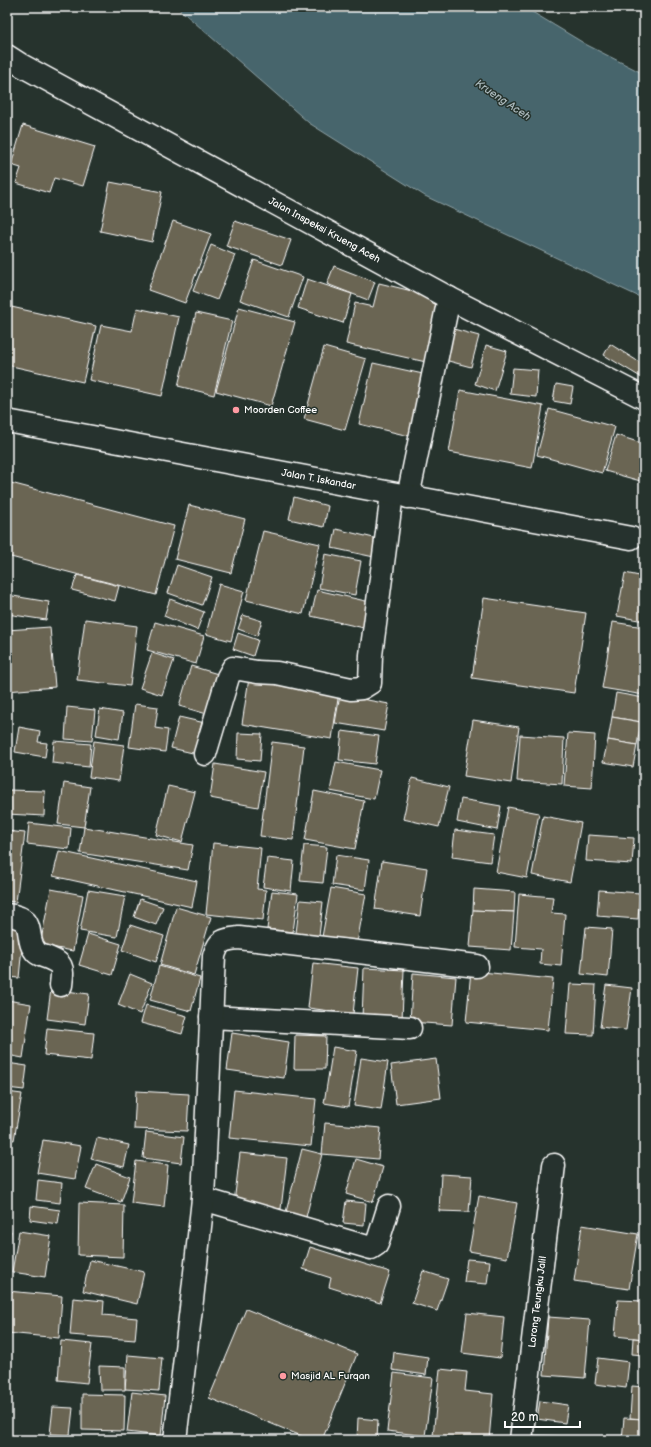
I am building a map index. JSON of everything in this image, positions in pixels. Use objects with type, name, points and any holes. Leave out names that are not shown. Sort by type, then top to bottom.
[{"type":"street","name":"Jalan Inspeksi Krueng Aceh","points":[[7,56],[449,298],[644,398]]},
{"type":"street","points":[[205,754],[228,677],[233,668],[257,672],[277,673],[351,689],[362,688],[370,683],[371,655],[400,496],[449,298]]},
{"type":"street","name":"Jalan T. Iskandar","points":[[8,426],[640,540]]},
{"type":"street","points":[[7,915],[19,916],[26,923],[32,945],[38,954],[61,965],[63,970],[61,985]]},
{"type":"street","points":[[175,1440],[203,1199],[214,956],[218,945],[225,940],[239,938],[477,966]]},
{"type":"street","points":[[211,1017],[410,1028]]},
{"type":"street","name":"Lorong Teungku Jalil","points":[[521,1440],[554,1165]]},
{"type":"street","points":[[203,1199],[371,1248],[377,1244],[389,1206]]},
{"type":"water","name":"Krueng Aceh","points":[[177,7],[524,7],[587,45],[644,74],[644,299],[425,196],[309,123]]},
{"type":"building","points":[[23,125],[95,147],[83,186],[54,178],[49,193],[16,183],[21,168],[11,165]]},
{"type":"building","points":[[110,182],[162,192],[152,242],[100,231]]},
{"type":"building","points":[[173,221],[211,234],[185,303],[148,290]]},
{"type":"building","points":[[235,221],[291,240],[282,265],[226,246]]},
{"type":"building","points":[[211,245],[235,255],[217,300],[193,291]]},
{"type":"building","points":[[254,260],[303,277],[289,317],[240,300]]},
{"type":"building","points":[[334,266],[375,282],[368,300],[327,284]]},
{"type":"building","points":[[307,279],[352,294],[343,323],[298,308]]},
{"type":"building","points":[[379,283],[441,298],[426,362],[346,344],[355,303],[373,307]]},
{"type":"building","points":[[7,306],[96,326],[83,382],[7,365]]},
{"type":"building","points":[[239,307],[295,322],[271,406],[216,391]]},
{"type":"building","points":[[137,308],[179,317],[162,396],[89,380],[101,325],[132,331]]},
{"type":"building","points":[[196,313],[232,321],[214,395],[178,386]]},
{"type":"building","points":[[450,328],[479,336],[471,367],[441,359]]},
{"type":"building","points":[[610,344],[644,365],[644,379],[604,355]]},
{"type":"building","points":[[486,345],[507,351],[495,391],[475,384]]},
{"type":"building","points":[[324,347],[366,359],[345,430],[304,419]]},
{"type":"building","points":[[373,363],[423,374],[409,436],[359,424]]},
{"type":"building","points":[[513,368],[538,370],[536,397],[510,394]]},
{"type":"building","points":[[556,384],[573,387],[570,404],[553,401]]},
{"type":"building","points":[[460,390],[543,406],[532,468],[449,452]]},
{"type":"building","points":[[549,409],[615,427],[602,473],[537,455]]},
{"type":"building","points":[[616,435],[644,444],[644,482],[605,471]]},
{"type":"building","points":[[7,482],[174,526],[156,595],[7,556]]},
{"type":"building","points":[[294,497],[328,506],[324,527],[289,519]]},
{"type":"building","points":[[189,505],[245,519],[231,573],[175,559]]},
{"type":"building","points":[[336,529],[378,539],[374,557],[332,548]]},
{"type":"building","points":[[263,531],[320,544],[303,614],[246,600]]},
{"type":"building","points":[[325,554],[361,561],[355,595],[319,588]]},
{"type":"building","points":[[177,565],[212,577],[202,605],[168,593]]},
{"type":"building","points":[[625,573],[644,577],[644,621],[617,616]]},
{"type":"building","points":[[77,575],[119,586],[115,601],[72,590]]},
{"type":"building","points":[[219,584],[244,591],[231,641],[206,634]]},
{"type":"building","points":[[317,590],[370,602],[364,628],[311,616]]},
{"type":"building","points":[[7,595],[49,602],[46,620],[7,614]]},
{"type":"building","points":[[484,598],[586,613],[574,693],[472,678]]},
{"type":"building","points":[[170,599],[204,612],[197,630],[164,616]]},
{"type":"building","points":[[243,615],[262,621],[257,636],[238,629]]},
{"type":"building","points":[[85,619],[137,626],[130,686],[77,680]]},
{"type":"building","points":[[155,622],[204,636],[196,664],[147,650]]},
{"type":"building","points":[[613,622],[644,627],[644,695],[602,688]]},
{"type":"building","points":[[50,627],[55,687],[7,691],[7,630]]},
{"type":"building","points":[[238,633],[258,640],[253,656],[233,649]]},
{"type":"building","points":[[152,653],[174,660],[162,695],[140,688]]},
{"type":"building","points":[[191,666],[218,674],[207,714],[179,706]]},
{"type":"building","points":[[249,678],[339,692],[332,739],[242,724]]},
{"type":"building","points":[[616,693],[644,698],[641,722],[612,717]]},
{"type":"building","points":[[340,695],[389,704],[384,731],[335,723]]},
{"type":"building","points":[[135,704],[158,707],[155,728],[168,730],[165,752],[129,747]]},
{"type":"building","points":[[67,707],[95,710],[92,741],[65,739]]},
{"type":"building","points":[[100,709],[123,713],[119,739],[96,735]]},
{"type":"building","points":[[179,717],[205,723],[197,754],[171,748]]},
{"type":"building","points":[[612,717],[641,722],[637,745],[608,740]]},
{"type":"building","points":[[473,720],[519,727],[511,783],[464,776]]},
{"type":"building","points":[[19,727],[40,731],[38,742],[47,743],[45,757],[15,752]]},
{"type":"building","points":[[342,731],[379,736],[375,764],[339,760]]},
{"type":"building","points":[[238,733],[262,734],[260,761],[237,759]]},
{"type":"building","points":[[568,733],[595,735],[592,788],[564,786]]},
{"type":"building","points":[[520,735],[564,738],[562,784],[517,781]]},
{"type":"building","points":[[608,740],[637,745],[633,767],[603,762]]},
{"type":"building","points":[[54,741],[91,744],[89,767],[52,763]]},
{"type":"building","points":[[94,741],[124,745],[119,781],[89,777]]},
{"type":"building","points":[[272,742],[304,746],[293,840],[260,836]]},
{"type":"building","points":[[336,762],[380,770],[374,799],[330,791]]},
{"type":"building","points":[[215,764],[264,772],[258,807],[210,798]]},
{"type":"building","points":[[412,778],[449,787],[439,827],[403,819]]},
{"type":"building","points":[[64,783],[90,787],[84,827],[58,824]]},
{"type":"building","points":[[168,786],[195,792],[182,842],[156,835]]},
{"type":"building","points":[[7,790],[45,791],[44,816],[7,814]]},
{"type":"building","points":[[314,791],[364,801],[355,849],[305,840]]},
{"type":"building","points":[[461,799],[501,806],[497,830],[457,822]]},
{"type":"building","points":[[508,807],[539,813],[527,878],[496,872]]},
{"type":"building","points":[[543,816],[581,823],[570,882],[532,875]]},
{"type":"building","points":[[29,823],[71,828],[69,849],[27,844]]},
{"type":"building","points":[[84,827],[193,845],[188,870],[80,853]]},
{"type":"building","points":[[455,830],[494,835],[490,862],[452,857]]},
{"type":"building","points":[[7,831],[25,833],[16,902],[7,901]]},
{"type":"building","points":[[588,835],[634,838],[632,864],[586,861]]},
{"type":"building","points":[[213,843],[261,848],[257,889],[266,890],[263,920],[206,914]]},
{"type":"building","points":[[304,845],[327,847],[323,883],[300,881]]},
{"type":"building","points":[[59,851],[197,881],[192,907],[53,876]]},
{"type":"building","points":[[336,855],[369,860],[365,890],[332,885]]},
{"type":"building","points":[[267,858],[294,861],[291,891],[263,887]]},
{"type":"building","points":[[382,861],[427,868],[420,916],[375,909]]},
{"type":"building","points":[[331,888],[366,894],[357,943],[322,937]]},
{"type":"building","points":[[51,889],[83,895],[73,951],[40,945]]},
{"type":"building","points":[[474,889],[515,892],[514,912],[473,910]]},
{"type":"building","points":[[88,890],[125,896],[117,937],[80,931]]},
{"type":"building","points":[[599,890],[640,893],[638,919],[597,916]]},
{"type":"building","points":[[272,891],[298,894],[293,932],[267,929]]},
{"type":"building","points":[[519,894],[553,897],[551,913],[565,914],[561,966],[540,964],[541,949],[515,947]]},
{"type":"building","points":[[140,899],[163,907],[156,925],[134,917]]},
{"type":"building","points":[[300,900],[323,902],[319,936],[296,933]]},
{"type":"building","points":[[176,907],[211,917],[194,975],[160,965]]},
{"type":"building","points":[[473,910],[514,912],[511,950],[470,947]]},
{"type":"building","points":[[7,924],[24,926],[19,978],[7,977]]},
{"type":"building","points":[[130,925],[164,936],[156,962],[122,950]]},
{"type":"building","points":[[586,927],[612,929],[608,977],[581,974]]},
{"type":"building","points":[[88,934],[121,944],[112,975],[79,965]]},
{"type":"building","points":[[313,963],[358,968],[353,1014],[308,1008]]},
{"type":"building","points":[[159,966],[200,978],[191,1011],[150,1000]]},
{"type":"building","points":[[364,968],[404,970],[402,1020],[362,1018]]},
{"type":"building","points":[[471,971],[553,979],[548,1030],[466,1022]]},
{"type":"building","points":[[413,973],[456,977],[452,1025],[410,1022]]},
{"type":"building","points":[[130,974],[152,983],[140,1014],[118,1005]]},
{"type":"building","points":[[570,984],[596,985],[593,1035],[566,1034]]},
{"type":"building","points":[[606,985],[632,988],[626,1030],[600,1027]]},
{"type":"building","points":[[51,989],[89,994],[85,1024],[47,1019]]},
{"type":"building","points":[[7,1000],[31,1004],[23,1058],[7,1055]]},
{"type":"building","points":[[146,1005],[187,1016],[182,1034],[141,1023]]},
{"type":"building","points":[[47,1028],[94,1033],[91,1060],[44,1055]]},
{"type":"building","points":[[232,1033],[289,1042],[284,1078],[227,1070]]},
{"type":"building","points":[[295,1035],[326,1036],[325,1069],[294,1069]]},
{"type":"building","points":[[333,1047],[357,1051],[348,1107],[324,1103]]},
{"type":"building","points":[[361,1058],[388,1062],[381,1110],[354,1106]]},
{"type":"building","points":[[436,1059],[441,1098],[396,1104],[391,1065]]},
{"type":"building","points":[[7,1063],[27,1066],[24,1090],[7,1088]]},
{"type":"building","points":[[234,1090],[316,1099],[311,1146],[229,1138]]},
{"type":"building","points":[[136,1091],[189,1094],[187,1131],[134,1129]]},
{"type":"building","points":[[7,1092],[22,1094],[14,1140],[7,1139]]},
{"type":"building","points":[[325,1123],[381,1128],[378,1159],[322,1154]]},
{"type":"building","points":[[146,1132],[184,1137],[181,1163],[143,1158]]},
{"type":"building","points":[[97,1138],[129,1145],[124,1167],[91,1159]]},
{"type":"building","points":[[43,1140],[81,1146],[75,1179],[37,1173]]},
{"type":"building","points":[[302,1149],[322,1154],[305,1221],[285,1216]]},
{"type":"building","points":[[240,1153],[287,1158],[281,1209],[234,1203]]},
{"type":"building","points":[[356,1159],[383,1167],[373,1202],[346,1194]]},
{"type":"building","points":[[136,1161],[168,1165],[164,1207],[131,1203]]},
{"type":"building","points":[[96,1164],[130,1177],[121,1202],[86,1189]]},
{"type":"building","points":[[441,1174],[472,1176],[469,1212],[439,1211]]},
{"type":"building","points":[[38,1180],[62,1183],[60,1203],[36,1200]]},
{"type":"building","points":[[479,1196],[517,1203],[507,1258],[469,1251]]},
{"type":"building","points":[[346,1201],[366,1203],[364,1225],[343,1223]]},
{"type":"building","points":[[79,1203],[124,1205],[123,1257],[78,1255]]},
{"type":"building","points":[[31,1206],[60,1210],[58,1224],[30,1220]]},
{"type":"building","points":[[582,1225],[638,1234],[629,1289],[574,1281]]},
{"type":"building","points":[[7,1231],[11,1231],[7,1255]]},
{"type":"building","points":[[19,1231],[51,1236],[45,1277],[12,1272]]},
{"type":"building","points":[[310,1247],[390,1272],[380,1303],[329,1287],[331,1278],[303,1269]]},
{"type":"building","points":[[467,1259],[490,1261],[487,1284],[464,1282]]},
{"type":"building","points":[[90,1260],[144,1272],[137,1304],[83,1291]]},
{"type":"building","points":[[423,1271],[448,1279],[437,1311],[412,1303]]},
{"type":"building","points":[[7,1291],[62,1296],[59,1338],[7,1333]]},
{"type":"building","points":[[73,1298],[104,1301],[103,1315],[137,1318],[135,1340],[70,1335]]},
{"type":"building","points":[[618,1300],[644,1301],[644,1339],[615,1336]]},
{"type":"building","name":"Masjid AL Furqan","points":[[246,1309],[357,1354],[322,1440],[311,1440],[209,1398]]},
{"type":"building","points":[[467,1313],[504,1317],[500,1358],[462,1353]]},
{"type":"building","points":[[548,1317],[590,1320],[585,1378],[544,1375]]},
{"type":"building","points":[[633,1338],[644,1339],[644,1355],[632,1354]]},
{"type":"building","points":[[61,1341],[92,1344],[87,1383],[58,1380]]},
{"type":"building","points":[[394,1352],[428,1357],[426,1375],[392,1370]]},
{"type":"building","points":[[128,1355],[162,1358],[159,1391],[125,1389]]},
{"type":"building","points":[[598,1358],[629,1362],[626,1388],[595,1384]]},
{"type":"building","points":[[99,1366],[125,1367],[125,1390],[100,1390]]},
{"type":"building","points":[[440,1369],[467,1372],[465,1391],[493,1394],[489,1440],[433,1436]]},
{"type":"building","points":[[394,1373],[433,1378],[425,1436],[387,1431]]},
{"type":"building","points":[[632,1386],[644,1387],[644,1419],[630,1418]]},
{"type":"building","points":[[132,1392],[165,1396],[161,1436],[127,1432]]},
{"type":"building","points":[[82,1394],[125,1395],[124,1431],[82,1430]]},
{"type":"building","points":[[540,1401],[568,1405],[565,1423],[537,1419]]},
{"type":"building","points":[[53,1407],[73,1408],[70,1435],[50,1434]]},
{"type":"building","points":[[358,1418],[378,1420],[377,1440],[357,1440]]},
{"type":"building","points":[[624,1418],[644,1419],[644,1440],[622,1440]]},
{"type":"building","points":[[527,1435],[572,1437],[571,1440],[527,1440]]},
{"type":"place","name":"Moorden Coffee","points":[[236,410]]},
{"type":"place","name":"Masjid AL Furqan","points":[[283,1376]]}]
